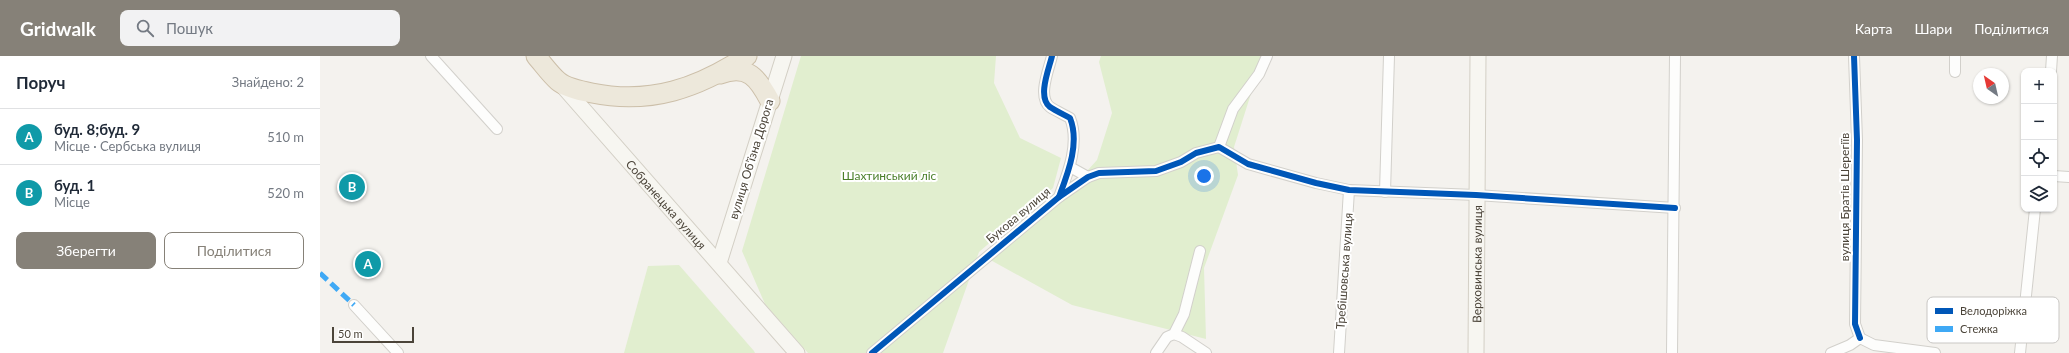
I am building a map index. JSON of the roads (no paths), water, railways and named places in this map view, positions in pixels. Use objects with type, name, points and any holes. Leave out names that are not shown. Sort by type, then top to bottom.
[{"type":"highway","name":"Собранецька вулиця","points":[[536,56],[559,82]]},
{"type":"highway","points":[[712,78],[747,56]]},
{"type":"highway","points":[[559,82],[580,91],[603,96],[629,98],[667,94],[736,70],[749,73],[758,80],[770,101]]},
{"type":"main road","name":"вулиця Обʼїзна Дорога","points":[[719,263],[784,56]]},
{"type":"main road","name":"Верховинська вулиця","points":[[1476,353],[1478,56]]},
{"type":"main road","name":"Собранецька вулиця","points":[[559,82],[797,353]]},
{"type":"street","points":[[431,56],[497,129]]},
{"type":"street","name":"Букова вулиця","points":[[872,353],[1059,197],[1070,167],[1073,127],[1070,118],[1049,106],[1045,101],[1044,94],[1052,56]]},
{"type":"street","points":[[1219,147],[1233,109],[1259,74],[1267,56]]},
{"type":"street","points":[[1385,192],[1389,56]]},
{"type":"street","points":[[1672,353],[1675,208],[1675,56]]},
{"type":"street","name":"вулиця Братів Шерегіїв","points":[[1854,56],[1857,140],[1855,324],[1860,338]]},
{"type":"street","points":[[1955,56],[1955,72]]},
{"type":"street","points":[[2051,68],[2052,56]]},
{"type":"street","points":[[1059,197],[1088,177],[1099,173],[1156,171],[1181,162],[1196,153],[1219,147],[1248,164],[1316,183],[1349,190],[1476,195],[1675,208]]},
{"type":"street","points":[[1070,167],[1088,177]]},
{"type":"street","points":[[2057,176],[2069,177]]},
{"type":"street","name":"Требішовська вулиця","points":[[1339,353],[1349,190]]},
{"type":"street","points":[[2026,297],[2035,212]]},
{"type":"street","points":[[1156,353],[1167,337],[1174,334],[1184,314],[1200,251]]},
{"type":"street","points":[[354,305],[398,353]]},
{"type":"street","points":[[1174,334],[1182,337],[1206,353]]},
{"type":"street","points":[[1831,353],[1850,345],[1860,338],[1874,345],[1934,353]]},
{"type":"street","points":[[2020,353],[2021,343]]},
{"type":"place","name":"буд. 1","points":[[352,187]]},
{"type":"place","name":"буд. 8;буд. 9","points":[[368,264]]},
{"type":"park label","name":"Шахтинський ліс","points":[[889,175]]}]
